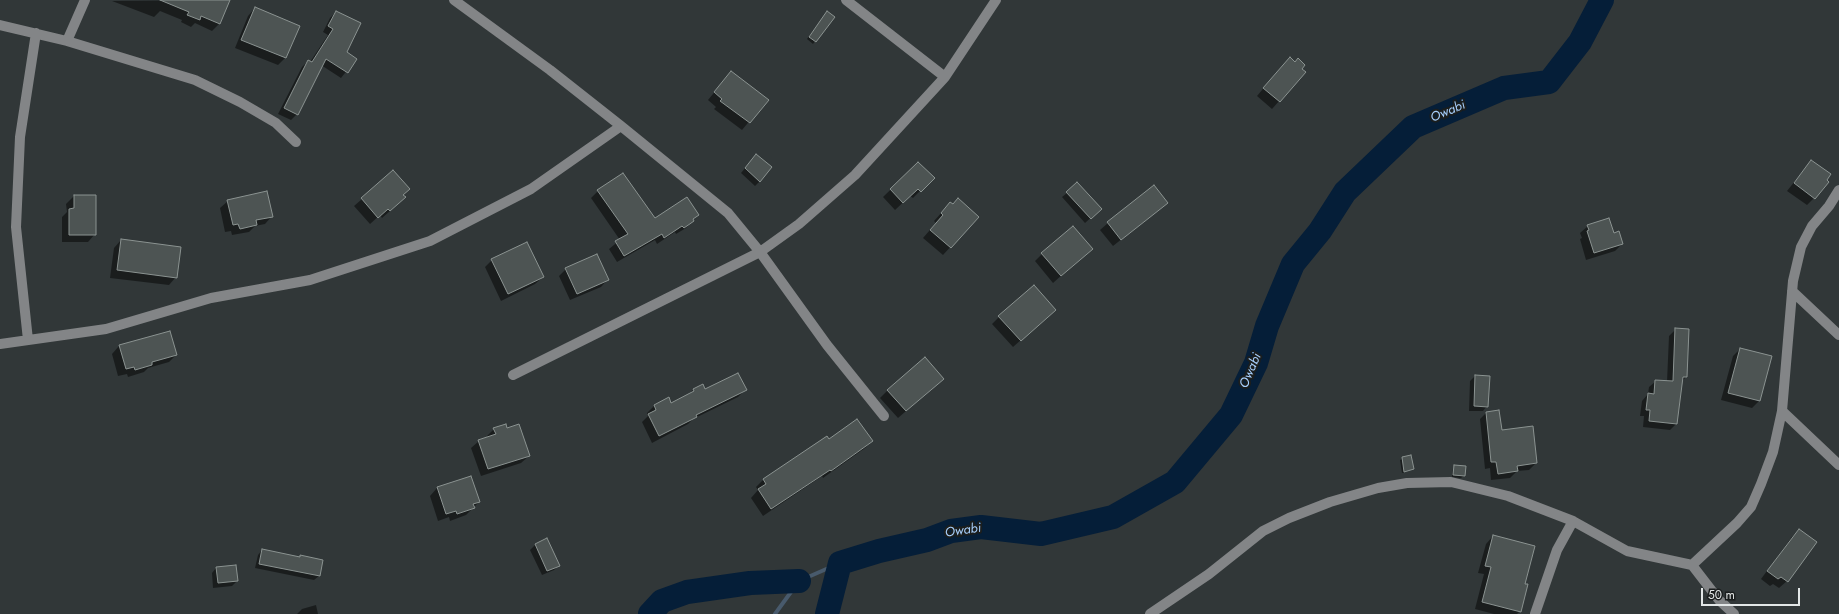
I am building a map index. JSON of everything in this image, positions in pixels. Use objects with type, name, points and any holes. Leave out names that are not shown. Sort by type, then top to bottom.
[{"type":"street","points":[[67,41],[85,0]]},
{"type":"street","points":[[454,0],[550,70],[728,213],[760,252],[827,345],[884,416]]},
{"type":"street","points":[[846,0],[945,77]]},
{"type":"street","points":[[513,374],[760,252],[799,224],[855,175],[945,77],[996,0]]},
{"type":"street","points":[[0,25],[67,41],[195,80],[240,102],[276,123],[296,142]]},
{"type":"street","points":[[28,340],[16,227],[20,137],[36,33]]},
{"type":"street","points":[[0,344],[106,329],[211,298],[310,280],[430,241],[531,189],[621,126]]},
{"type":"street","points":[[1692,565],[1737,523],[1751,507],[1761,484],[1772,452],[1782,411],[1792,290],[1801,247],[1812,226],[1834,208],[1839,190]]},
{"type":"street","points":[[1792,290],[1839,335]]},
{"type":"street","points":[[1782,411],[1839,465]]},
{"type":"street","points":[[1150,614],[1209,574],[1263,531],[1289,518],[1330,502],[1378,488],[1407,484],[1451,482],[1508,496],[1573,521],[1627,551],[1692,565],[1719,600],[1734,614]]},
{"type":"street","points":[[1535,614],[1557,550],[1573,521]]},
{"type":"building","points":[[160,0],[230,0],[220,24],[201,16],[200,20],[187,15],[189,12]]},
{"type":"building","points":[[255,7],[300,26],[286,58],[241,40]]},
{"type":"building","points":[[336,11],[361,23],[347,52],[357,59],[348,73],[326,59],[298,115],[284,108],[308,60],[312,62],[333,29],[328,26]]},
{"type":"building","points":[[827,11],[835,17],[816,42],[809,37]]},
{"type":"building","points":[[1290,57],[1295,62],[1298,58],[1305,65],[1302,69],[1306,72],[1280,102],[1263,88]]},
{"type":"building","points":[[731,71],[769,100],[750,123],[720,101],[722,99],[714,92]]},
{"type":"building","points":[[756,154],[772,167],[760,182],[745,168]]},
{"type":"building","points":[[1811,160],[1831,174],[1827,180],[1829,182],[1815,199],[1794,183]]},
{"type":"building","points":[[918,162],[935,178],[921,192],[918,189],[903,203],[890,189]]},
{"type":"building","points":[[393,170],[410,189],[403,195],[406,197],[390,211],[388,209],[378,218],[361,198]]},
{"type":"building","points":[[623,173],[655,218],[687,197],[699,215],[693,219],[694,221],[684,228],[682,226],[664,238],[662,234],[624,256],[615,241],[628,234],[597,190]]},
{"type":"building","points":[[1077,182],[1102,209],[1091,219],[1066,192]]},
{"type":"building","points":[[1154,185],[1168,203],[1121,240],[1107,222]]},
{"type":"building","points":[[267,191],[273,217],[256,220],[257,225],[240,229],[238,224],[233,225],[227,200]]},
{"type":"building","points":[[74,195],[96,195],[96,235],[69,235],[69,209],[74,208]]},
{"type":"building","points":[[958,198],[979,217],[951,248],[930,230],[943,215],[941,213],[950,202],[953,204]]},
{"type":"building","points":[[1609,218],[1614,233],[1619,231],[1623,244],[1594,253],[1587,231],[1589,230],[1587,225]]},
{"type":"building","points":[[1073,226],[1093,249],[1061,276],[1041,253]]},
{"type":"building","points":[[121,239],[181,247],[177,278],[117,270]]},
{"type":"building","points":[[527,242],[544,277],[508,294],[491,259]]},
{"type":"building","points":[[597,254],[609,280],[577,294],[565,268]]},
{"type":"building","points":[[1034,285],[1056,310],[1021,341],[998,316]]},
{"type":"building","points":[[1675,328],[1689,329],[1687,377],[1683,377],[1677,424],[1649,421],[1650,410],[1646,410],[1648,393],[1654,394],[1655,380],[1673,381]]},
{"type":"building","points":[[170,331],[177,355],[152,362],[152,365],[135,370],[134,367],[126,369],[119,345]]},
{"type":"building","points":[[1740,348],[1772,356],[1760,401],[1728,393]]},
{"type":"building","points":[[925,357],[944,379],[906,411],[887,390]]},
{"type":"building","points":[[738,373],[747,390],[696,415],[697,417],[659,436],[648,414],[656,410],[654,405],[669,397],[671,403],[694,391],[693,389],[703,384],[705,389]]},
{"type":"building","points":[[1475,375],[1490,376],[1488,407],[1474,406]]},
{"type":"building","points":[[1499,410],[1502,430],[1533,426],[1537,463],[1517,466],[1518,471],[1498,474],[1496,462],[1491,462],[1486,412]]},
{"type":"building","points":[[857,419],[873,441],[831,471],[830,470],[771,509],[758,489],[766,484],[763,479],[827,436],[829,439]]},
{"type":"building","points":[[506,424],[507,428],[519,424],[530,456],[488,469],[478,440],[496,434],[493,428]]},
{"type":"building","points":[[1411,455],[1414,469],[1404,472],[1402,457]]},
{"type":"building","points":[[1454,465],[1466,466],[1465,476],[1453,475]]},
{"type":"building","points":[[471,476],[480,502],[473,504],[475,508],[457,514],[456,511],[446,514],[437,487]]},
{"type":"building","points":[[1799,529],[1817,542],[1788,582],[1781,577],[1778,579],[1767,571]]},
{"type":"building","points":[[1493,535],[1535,546],[1525,584],[1528,584],[1521,612],[1482,602],[1491,567],[1485,566]]},
{"type":"building","points":[[547,538],[560,566],[547,571],[535,544]]},
{"type":"building","points":[[262,549],[323,560],[320,576],[259,564]]},
{"type":"building","points":[[236,565],[238,581],[218,583],[216,567]]},
{"type":"waterway","name":"Owabi","points":[[827,614],[840,563],[879,551],[927,540],[951,531],[981,527],[1041,534],[1113,517],[1175,482],[1231,415],[1256,363],[1267,326],[1293,264],[1320,231],[1345,192],[1413,127],[1504,88],[1549,82],[1580,42],[1602,0]]},
{"type":"waterway","points":[[775,614],[799,581],[840,563]]},
{"type":"waterway","points":[[650,614],[662,601],[687,592],[750,583],[799,581]]}]
